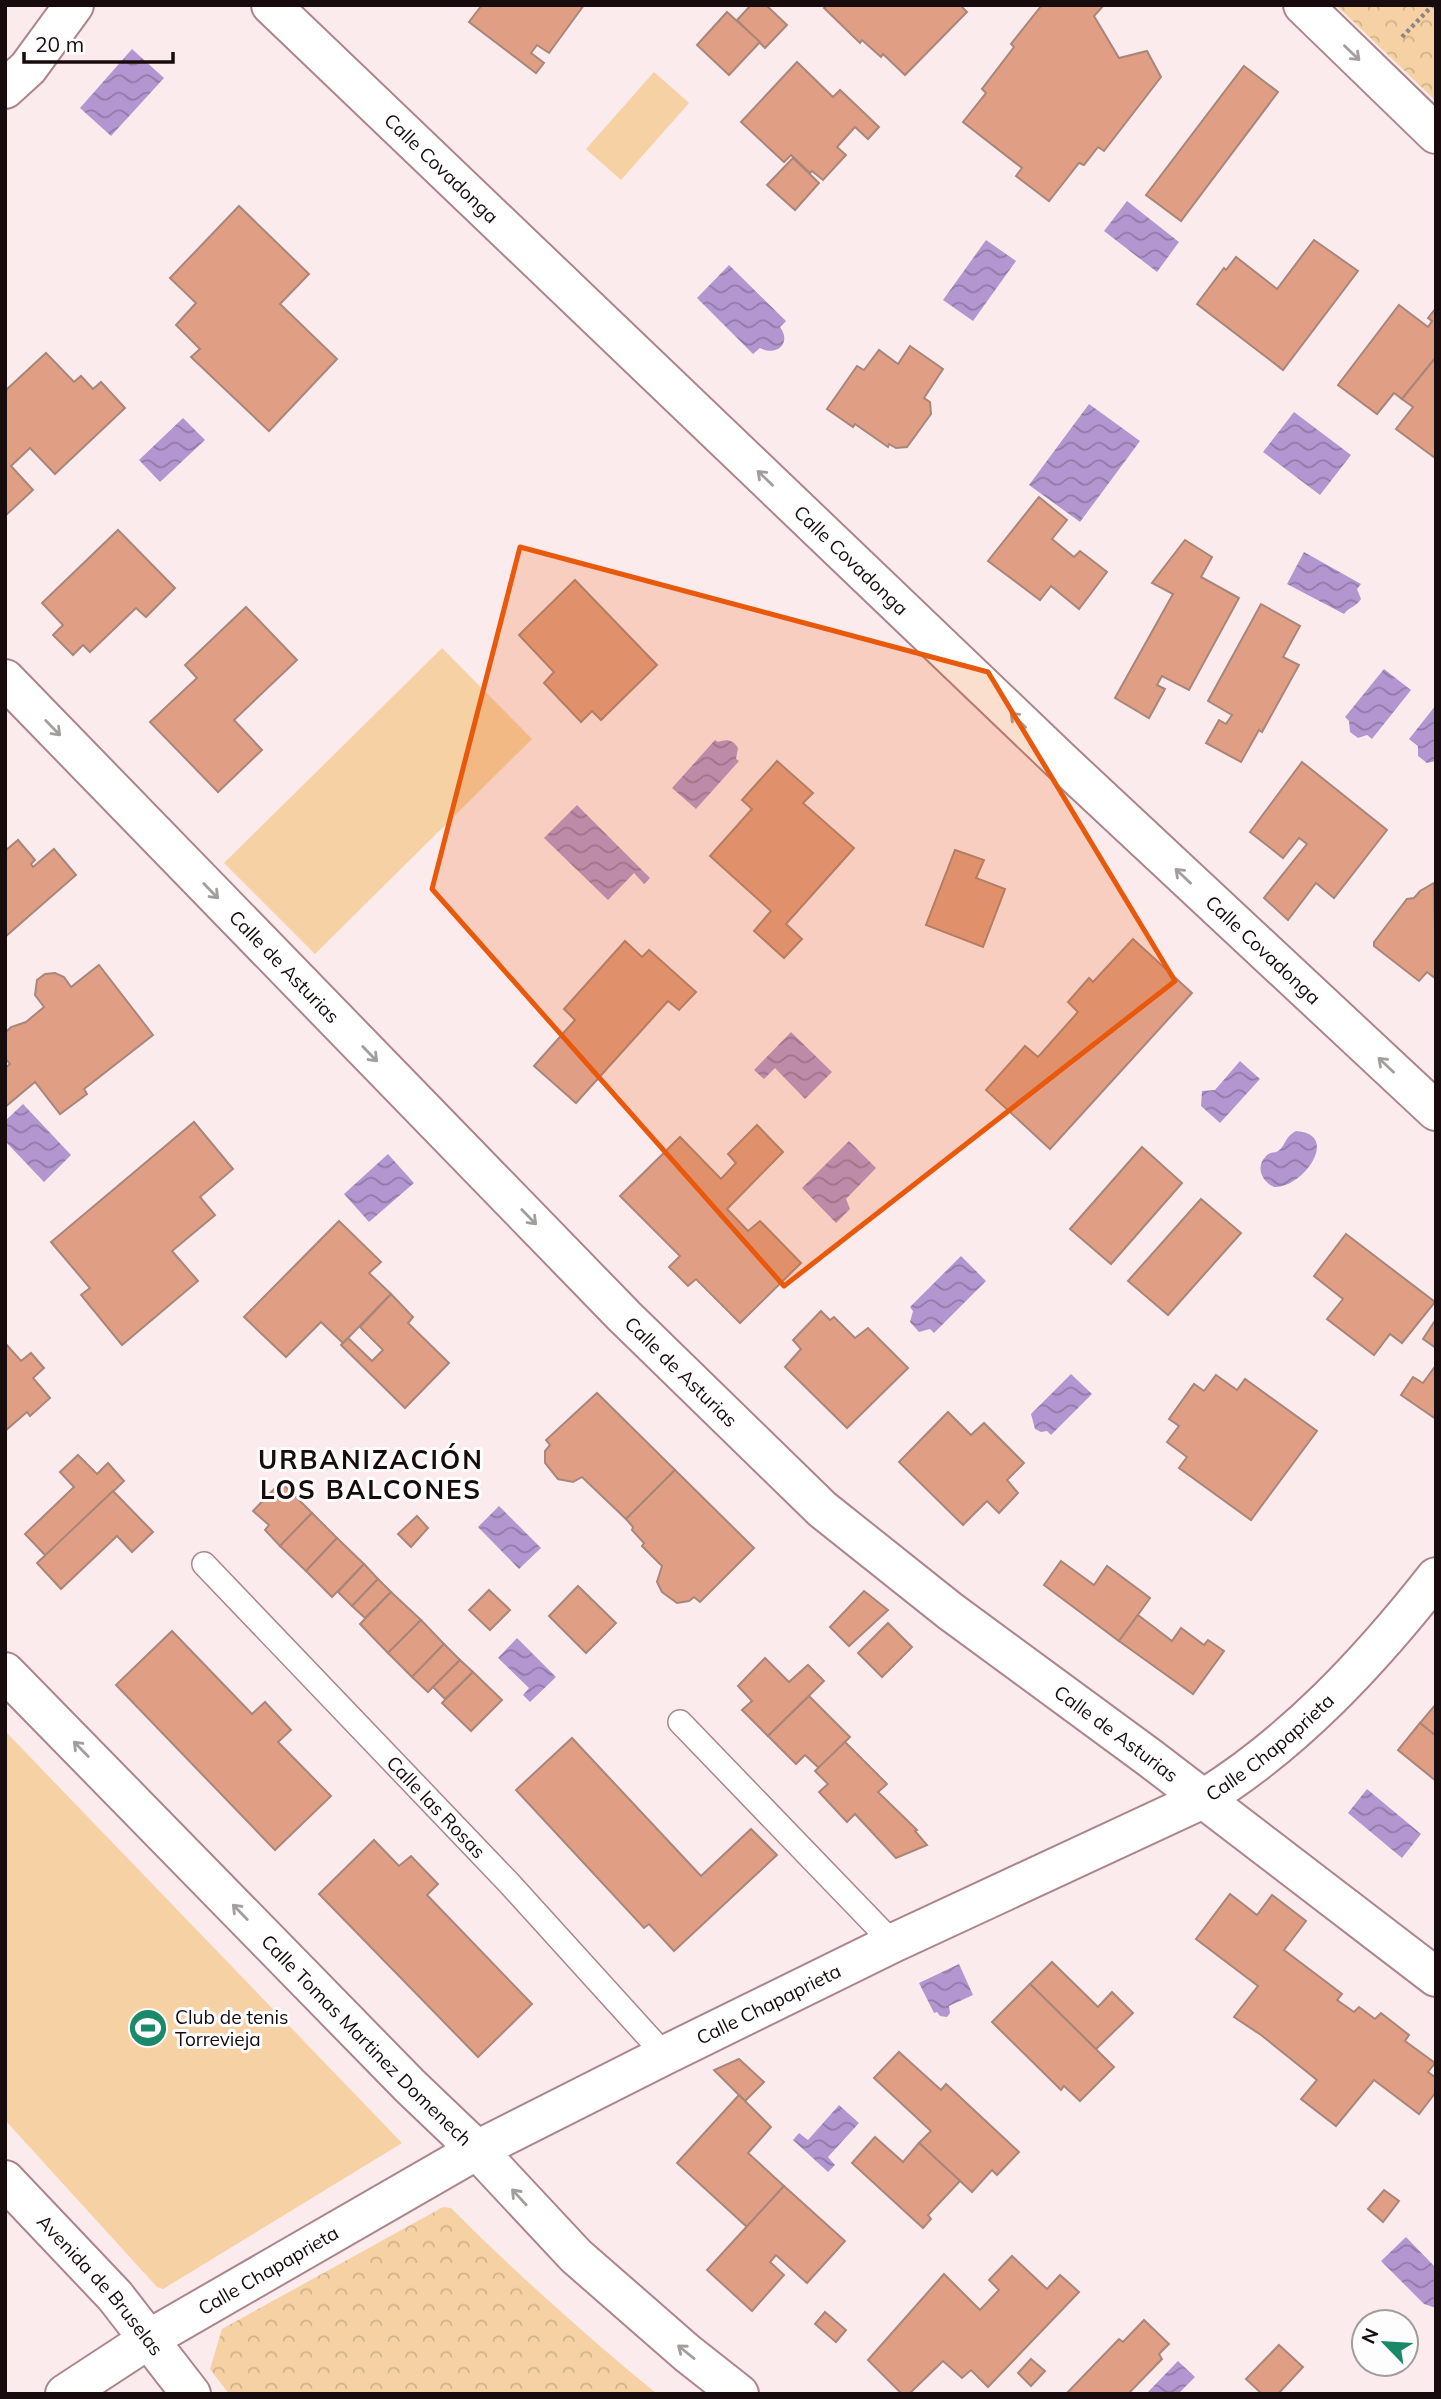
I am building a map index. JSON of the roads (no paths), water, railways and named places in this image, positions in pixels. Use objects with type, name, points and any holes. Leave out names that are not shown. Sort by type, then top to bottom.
[{"type":"street","points":[[5,89],[28,68],[74,5]]},
{"type":"street","name":"Calle Covadonga","points":[[271,5],[1070,769],[1436,1111]]},
{"type":"street","points":[[1303,5],[1436,134]]},
{"type":"street","name":"Calle de Asturias","points":[[5,679],[624,1316],[822,1509],[950,1611],[1436,1977]]},
{"type":"street","name":"Calle Chapaprieta","points":[[65,2394],[149,2339],[477,2150],[893,1943],[1203,1799],[1241,1776],[1299,1727],[1360,1666],[1436,1577]]},
{"type":"street","name":"Calle Tomas Martinez Domenech","points":[[5,1672],[410,2086],[477,2150],[576,2256],[687,2353],[739,2394]]},
{"type":"street","name":"Avenida de Bruselas","points":[[5,2180],[114,2296],[191,2394]]},
{"type":"lane","name":"Calle las Rosas","points":[[204,1564],[499,1874],[665,2055]]},
{"type":"lane","points":[[680,1723],[893,1943]]},
{"type":"water","points":[[132,49],[164,78],[111,136],[80,108]]},
{"type":"water","points":[[1127,201],[1179,242],[1157,272],[1104,231]]},
{"type":"water","points":[[986,240],[1016,261],[973,321],[943,300]]},
{"type":"water","points":[[729,265],[786,321],[780,327],[784,338],[777,350],[760,348],[753,354],[697,298]]},
{"type":"water","points":[[1089,404],[1140,441],[1080,522],[1029,485]]},
{"type":"water","points":[[1294,412],[1351,455],[1320,495],[1263,452]]},
{"type":"water","points":[[183,418],[205,440],[160,482],[139,460]]},
{"type":"water","points":[[1304,552],[1361,584],[1357,589],[1361,599],[1359,602],[1344,614],[1287,584]]},
{"type":"water","points":[[1384,669],[1411,690],[1372,739],[1367,735],[1358,738],[1350,732],[1349,721],[1345,717]]},
{"type":"water","points":[[1436,705],[1436,761],[1427,763],[1418,756],[1418,746],[1409,739]]},
{"type":"water","points":[[715,740],[729,740],[734,743],[738,748],[736,759],[739,761],[696,809],[672,788]]},
{"type":"water","points":[[577,805],[650,878],[644,884],[634,873],[608,900],[544,838]]},
{"type":"water","points":[[791,1032],[832,1072],[805,1099],[775,1068],[764,1079],[754,1070]]},
{"type":"water","points":[[1240,1061],[1260,1079],[1220,1123],[1201,1106],[1202,1091],[1215,1090]]},
{"type":"water","points":[[23,1104],[71,1155],[44,1182],[5,1141],[5,1121]]},
{"type":"water","points":[[1296,1131],[1309,1134],[1316,1141],[1317,1151],[1313,1161],[1296,1180],[1274,1187],[1263,1177],[1261,1164],[1267,1155],[1281,1149],[1289,1136]]},
{"type":"water","points":[[849,1141],[876,1168],[846,1199],[850,1209],[836,1223],[802,1188]]},
{"type":"water","points":[[388,1154],[414,1183],[369,1222],[344,1194]]},
{"type":"water","points":[[961,1256],[986,1281],[934,1333],[930,1329],[919,1332],[910,1322],[913,1311],[910,1307]]},
{"type":"water","points":[[1071,1374],[1092,1394],[1051,1435],[1047,1431],[1035,1429],[1031,1414]]},
{"type":"water","points":[[499,1506],[541,1548],[519,1569],[478,1527]]},
{"type":"water","points":[[517,1638],[556,1677],[530,1702],[523,1695],[529,1688],[498,1658]]},
{"type":"water","points":[[1367,1789],[1421,1834],[1402,1858],[1348,1813]]},
{"type":"water","points":[[959,1964],[973,1995],[949,2006],[950,2013],[947,2017],[940,2016],[937,2012],[934,2013],[919,1983]]},
{"type":"water","points":[[839,2105],[859,2123],[828,2157],[835,2165],[828,2172],[793,2140],[799,2133],[808,2140]]},
{"type":"water","points":[[1406,2237],[1436,2268],[1436,2308],[1424,2304],[1381,2261]]},
{"type":"water","points":[[1178,2361],[1195,2377],[1178,2394],[1146,2394]]},
{"type":"place","name":"Club de tenis Torrevieja","points":[[148,2028]]},
{"type":"district","name":"URBANIZACIÓN LOS BALCONES","points":[[371,1474]]}]
